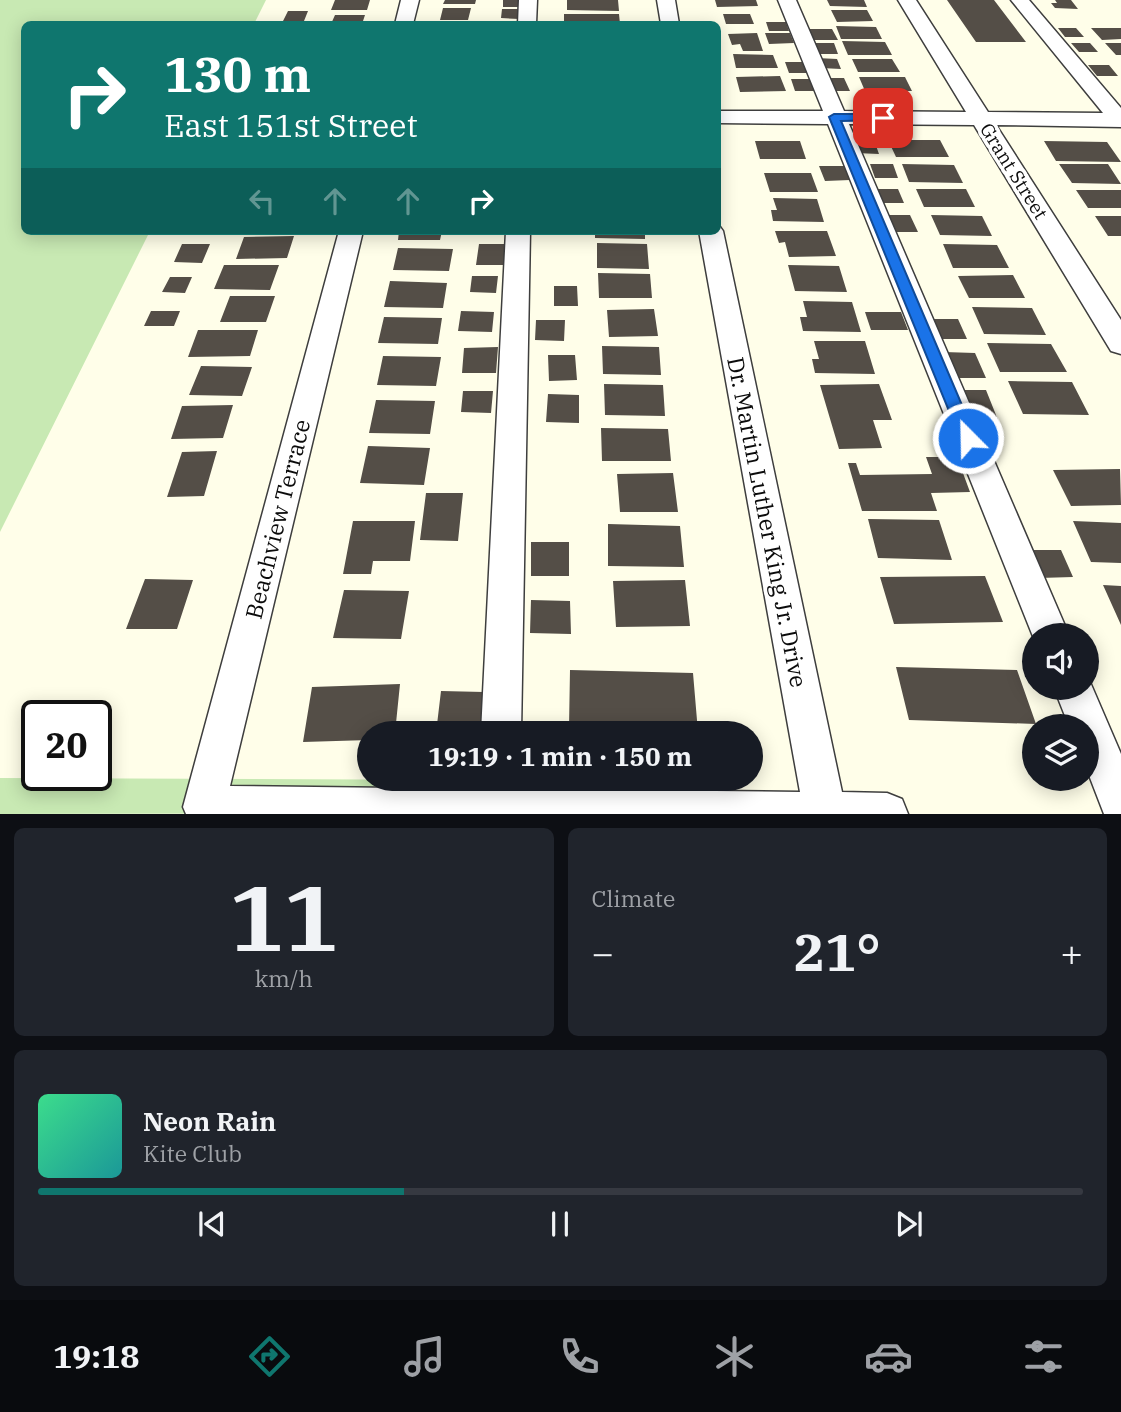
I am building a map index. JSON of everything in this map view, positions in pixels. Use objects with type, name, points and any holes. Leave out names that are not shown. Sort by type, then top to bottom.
[{"type":"street","points":[[405,21],[410,0]]},
{"type":"street","points":[[527,21],[528,0]]},
{"type":"street","points":[[666,0],[670,21]]},
{"type":"street","points":[[787,0],[1046,623]]},
{"type":"street","name":"Grant Street","points":[[907,0],[1121,343]]},
{"type":"street","points":[[1020,0],[1120,120]]},
{"type":"street","points":[[721,117],[1120,120]]},
{"type":"street","name":"Beachview Terrace","points":[[350,235],[204,807],[498,801]]},
{"type":"street","points":[[500,721],[518,235]]},
{"type":"street","name":"Dr. Martin Luther King Jr. Drive","points":[[712,235],[825,813]]},
{"type":"street","points":[[1078,700],[1121,803]]},
{"type":"street","points":[[498,801],[887,814]]},
{"type":"green space","points":[[0,0],[266,0],[256,21],[21,21],[21,235],[148,235],[0,532]]},
{"type":"green space","points":[[0,778],[21,778],[21,791],[112,791],[112,778],[357,780],[357,791],[474,791],[473,813],[0,814]]},
{"type":"building","points":[[335,0],[370,0],[367,10],[331,10]]},
{"type":"building","points":[[445,0],[476,0],[475,4],[443,4]]},
{"type":"building","points":[[503,0],[520,0],[521,7],[503,7]]},
{"type":"building","points":[[567,0],[618,0],[619,11],[567,10]]},
{"type":"building","points":[[715,0],[756,0],[758,6],[717,7]]},
{"type":"building","points":[[827,0],[864,0],[867,7],[830,6]]},
{"type":"building","points":[[947,0],[994,0],[1026,42],[976,42]]},
{"type":"building","points":[[1055,0],[1071,0],[1078,9],[1055,8],[1051,3],[1057,3]]},
{"type":"building","points":[[443,8],[471,8],[468,20],[440,20]]},
{"type":"building","points":[[502,9],[520,9],[519,19],[501,18]]},
{"type":"building","points":[[831,10],[867,10],[873,21],[837,22]]},
{"type":"building","points":[[288,11],[308,11],[304,21],[283,21]]},
{"type":"building","points":[[564,14],[619,14],[620,21],[564,21]]},
{"type":"building","points":[[723,14],[750,14],[754,24],[726,24]]},
{"type":"building","points":[[335,15],[365,15],[363,21],[332,21]]},
{"type":"building","points":[[766,22],[786,22],[789,31],[769,31]]},
{"type":"building","points":[[836,26],[876,27],[882,39],[841,39]]},
{"type":"building","points":[[1058,28],[1076,28],[1084,37],[1065,37]]},
{"type":"building","points":[[1091,28],[1121,28],[1121,39],[1102,40]]},
{"type":"building","points":[[806,29],[832,29],[838,40],[811,40]]},
{"type":"building","points":[[757,33],[763,51],[743,51],[740,44],[732,45],[728,34]]},
{"type":"building","points":[[765,33],[790,33],[794,43],[769,44]]},
{"type":"building","points":[[842,41],[885,42],[892,55],[848,55]]},
{"type":"building","points":[[814,43],[834,43],[838,54],[818,54]]},
{"type":"building","points":[[1071,43],[1090,43],[1098,52],[1079,52]]},
{"type":"building","points":[[1105,43],[1121,43],[1121,55],[1116,55]]},
{"type":"building","points":[[733,54],[773,55],[778,68],[736,68]]},
{"type":"building","points":[[817,58],[837,59],[841,69],[821,68]]},
{"type":"building","points":[[852,59],[892,59],[900,72],[858,72]]},
{"type":"building","points":[[785,62],[803,62],[807,73],[789,73]]},
{"type":"building","points":[[1088,65],[1109,65],[1118,76],[1097,76]]},
{"type":"building","points":[[780,76],[786,91],[740,92],[736,77]]},
{"type":"building","points":[[859,77],[905,77],[912,91],[865,91]]},
{"type":"building","points":[[825,78],[844,78],[850,91],[831,91]]},
{"type":"building","points":[[791,79],[811,79],[816,91],[795,91]]},
{"type":"building","points":[[852,139],[874,140],[879,154],[856,153]]},
{"type":"building","points":[[888,140],[940,140],[949,157],[896,157]]},
{"type":"building","points":[[755,141],[800,141],[806,159],[760,159]]},
{"type":"building","points":[[1044,141],[1107,142],[1121,162],[1056,161]]},
{"type":"building","points":[[870,164],[893,164],[898,178],[875,178]]},
{"type":"building","points":[[902,164],[954,165],[963,183],[909,182]]},
{"type":"building","points":[[1059,164],[1108,164],[1121,184],[1072,183]]},
{"type":"building","points":[[819,166],[844,166],[850,180],[825,181]]},
{"type":"building","points":[[764,173],[811,173],[818,192],[770,192]]},
{"type":"building","points":[[875,189],[898,189],[904,203],[881,203]]},
{"type":"building","points":[[916,189],[966,189],[975,207],[924,207]]},
{"type":"building","points":[[1076,190],[1121,190],[1121,208],[1088,208]]},
{"type":"building","points":[[773,198],[817,199],[824,222],[773,221],[771,210],[777,210]]},
{"type":"building","points":[[883,215],[910,215],[918,232],[890,232]]},
{"type":"building","points":[[931,215],[982,216],[992,236],[940,235]]},
{"type":"building","points":[[1095,216],[1121,216],[1121,236],[1108,236]]},
{"type":"building","points":[[775,231],[827,231],[836,256],[789,257],[785,242],[779,243]]},
{"type":"building","points":[[399,235],[441,235],[440,240],[398,240]]},
{"type":"building","points":[[595,235],[645,235],[645,239],[595,238]]},
{"type":"building","points":[[294,236],[287,258],[236,259],[244,237]]},
{"type":"building","points":[[597,243],[647,244],[649,269],[597,268]]},
{"type":"building","points":[[182,244],[210,244],[202,263],[174,262]]},
{"type":"building","points":[[479,244],[506,244],[504,265],[476,265]]},
{"type":"building","points":[[943,244],[997,245],[1009,268],[953,268]]},
{"type":"building","points":[[398,248],[453,249],[449,271],[393,270]]},
{"type":"building","points":[[224,265],[279,265],[270,290],[214,289]]},
{"type":"building","points":[[788,265],[839,266],[847,292],[795,291]]},
{"type":"building","points":[[598,273],[650,274],[652,298],[599,298]]},
{"type":"building","points":[[1013,275],[1025,298],[969,298],[958,276]]},
{"type":"building","points":[[472,276],[498,276],[496,293],[470,292]]},
{"type":"building","points":[[170,277],[192,277],[185,293],[162,292]]},
{"type":"building","points":[[390,281],[447,283],[443,308],[384,307]]},
{"type":"building","points":[[554,286],[577,286],[578,306],[554,306]]},
{"type":"building","points":[[230,296],[275,296],[266,322],[220,322]]},
{"type":"building","points":[[803,301],[852,302],[861,332],[803,331],[800,317],[807,317]]},
{"type":"building","points":[[972,307],[1032,308],[1046,335],[984,334]]},
{"type":"building","points":[[654,309],[658,336],[609,337],[607,310]]},
{"type":"building","points":[[151,311],[180,311],[174,326],[144,326]]},
{"type":"building","points":[[461,311],[494,312],[492,332],[458,331]]},
{"type":"building","points":[[865,312],[901,312],[908,330],[871,330]]},
{"type":"building","points":[[384,317],[442,318],[438,344],[378,343]]},
{"type":"building","points":[[930,319],[958,319],[967,339],[938,339]]},
{"type":"building","points":[[536,320],[565,320],[564,341],[535,340]]},
{"type":"building","points":[[198,330],[258,330],[250,356],[188,357]]},
{"type":"building","points":[[814,341],[865,341],[875,374],[815,373],[812,359],[819,359]]},
{"type":"building","points":[[987,343],[1051,344],[1067,372],[1000,372]]},
{"type":"building","points":[[602,346],[659,347],[661,375],[603,374]]},
{"type":"building","points":[[498,347],[496,373],[462,373],[464,348]]},
{"type":"building","points":[[944,352],[975,353],[986,378],[954,378]]},
{"type":"building","points":[[548,355],[575,355],[577,380],[549,381]]},
{"type":"building","points":[[383,356],[441,357],[436,386],[377,385]]},
{"type":"building","points":[[201,366],[252,367],[242,396],[189,395]]},
{"type":"building","points":[[1008,381],[1072,382],[1089,415],[1023,414]]},
{"type":"building","points":[[604,384],[663,385],[665,416],[605,415]]},
{"type":"building","points":[[879,384],[892,420],[873,420],[882,448],[839,449],[820,385]]},
{"type":"building","points":[[958,390],[986,390],[998,420],[969,419]]},
{"type":"building","points":[[463,391],[493,391],[491,413],[461,412]]},
{"type":"building","points":[[548,394],[579,395],[579,423],[546,422]]},
{"type":"building","points":[[376,400],[435,401],[430,434],[369,433]]},
{"type":"building","points":[[233,405],[223,438],[171,439],[182,406]]},
{"type":"building","points":[[601,428],[668,429],[671,461],[602,461]]},
{"type":"building","points":[[368,446],[430,448],[424,485],[360,483]]},
{"type":"building","points":[[217,451],[204,496],[167,497],[182,452]]},
{"type":"building","points":[[926,457],[957,457],[970,492],[931,493],[937,511],[862,511],[848,463],[856,463],[860,475],[932,474]]},
{"type":"building","points":[[1120,469],[1121,505],[1071,506],[1053,470]]},
{"type":"building","points":[[673,473],[678,512],[620,512],[617,474]]},
{"type":"building","points":[[426,493],[463,493],[458,541],[420,540]]},
{"type":"building","points":[[868,519],[939,520],[952,560],[878,558]]},
{"type":"building","points":[[353,521],[415,521],[410,561],[373,561],[371,574],[343,574]]},
{"type":"building","points":[[1073,521],[1121,523],[1121,563],[1091,562]]},
{"type":"building","points":[[608,524],[680,526],[684,567],[608,566]]},
{"type":"building","points":[[531,542],[569,542],[569,576],[531,576]]},
{"type":"building","points":[[1027,550],[1061,550],[1073,577],[1039,578]]},
{"type":"building","points":[[985,576],[1003,622],[894,624],[880,577]]},
{"type":"building","points":[[145,579],[193,580],[177,629],[126,629]]},
{"type":"building","points":[[685,580],[690,626],[616,627],[613,581]]},
{"type":"building","points":[[1103,585],[1121,586],[1121,625]]},
{"type":"building","points":[[344,590],[409,591],[401,639],[333,638]]},
{"type":"building","points":[[531,600],[570,601],[571,634],[530,633]]},
{"type":"building","points":[[896,667],[1017,670],[1022,684],[1022,700],[1028,700],[1032,714],[1022,714],[1022,724],[909,720]]},
{"type":"building","points":[[570,670],[693,673],[697,721],[569,721]]},
{"type":"building","points":[[400,684],[396,721],[357,721],[357,740],[303,742],[312,687]]},
{"type":"building","points":[[441,691],[484,692],[482,721],[437,721]]},
{"type":"route","points":[[883,118],[834,117],[968,438]]}]
